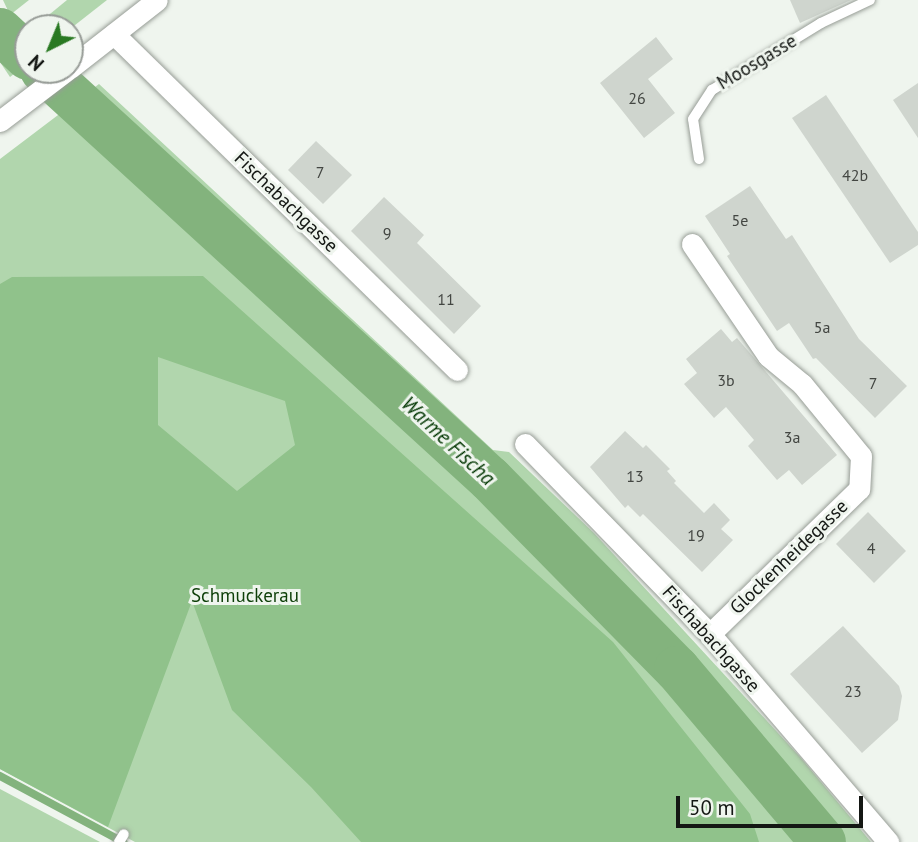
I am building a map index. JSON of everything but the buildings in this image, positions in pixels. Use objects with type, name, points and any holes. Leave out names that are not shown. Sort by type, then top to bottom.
[{"type":"street","points":[[84,57],[157,0]]},
{"type":"street","name":"Fischabachgasse","points":[[114,34],[457,370]]},
{"type":"street","points":[[0,121],[48,84]]},
{"type":"street","name":"Glockenheidegasse","points":[[692,244],[768,356],[802,384],[861,456],[859,489],[710,634]]},
{"type":"street","name":"Fischabachgasse","points":[[525,444],[710,634],[888,842]]},
{"type":"lane","name":"Moosgasse","points":[[699,159],[693,119],[712,90],[821,23],[870,0]]},
{"type":"green space","points":[[3,0],[29,0],[10,15]]},
{"type":"green space","points":[[67,0],[107,0],[84,18],[84,14],[50,14]]},
{"type":"green space","points":[[14,44],[14,74],[10,77],[0,62],[0,56]]},
{"type":"green space","name":"Schmuckerau","points":[[99,84],[493,450],[509,452],[594,533],[801,758],[871,842],[135,842],[0,769],[0,159]]},
{"type":"green space","name":"Schmuckerau","points":[[203,276],[613,642],[750,814],[759,842],[361,842],[311,787],[232,710],[192,601],[108,827],[0,769],[0,284],[12,277]],"holes":[[[158,357],[285,401],[295,445],[237,491],[158,425]]]},
{"type":"green space","points":[[0,789],[100,842],[0,842]]},
{"type":"waterway","name":"Warme Fischa","points":[[0,31],[14,44]]},
{"type":"waterway","name":"Warme Fischa","points":[[58,84],[490,479],[677,669],[823,842]]},
{"type":"waterway","points":[[0,776],[123,842]]}]
